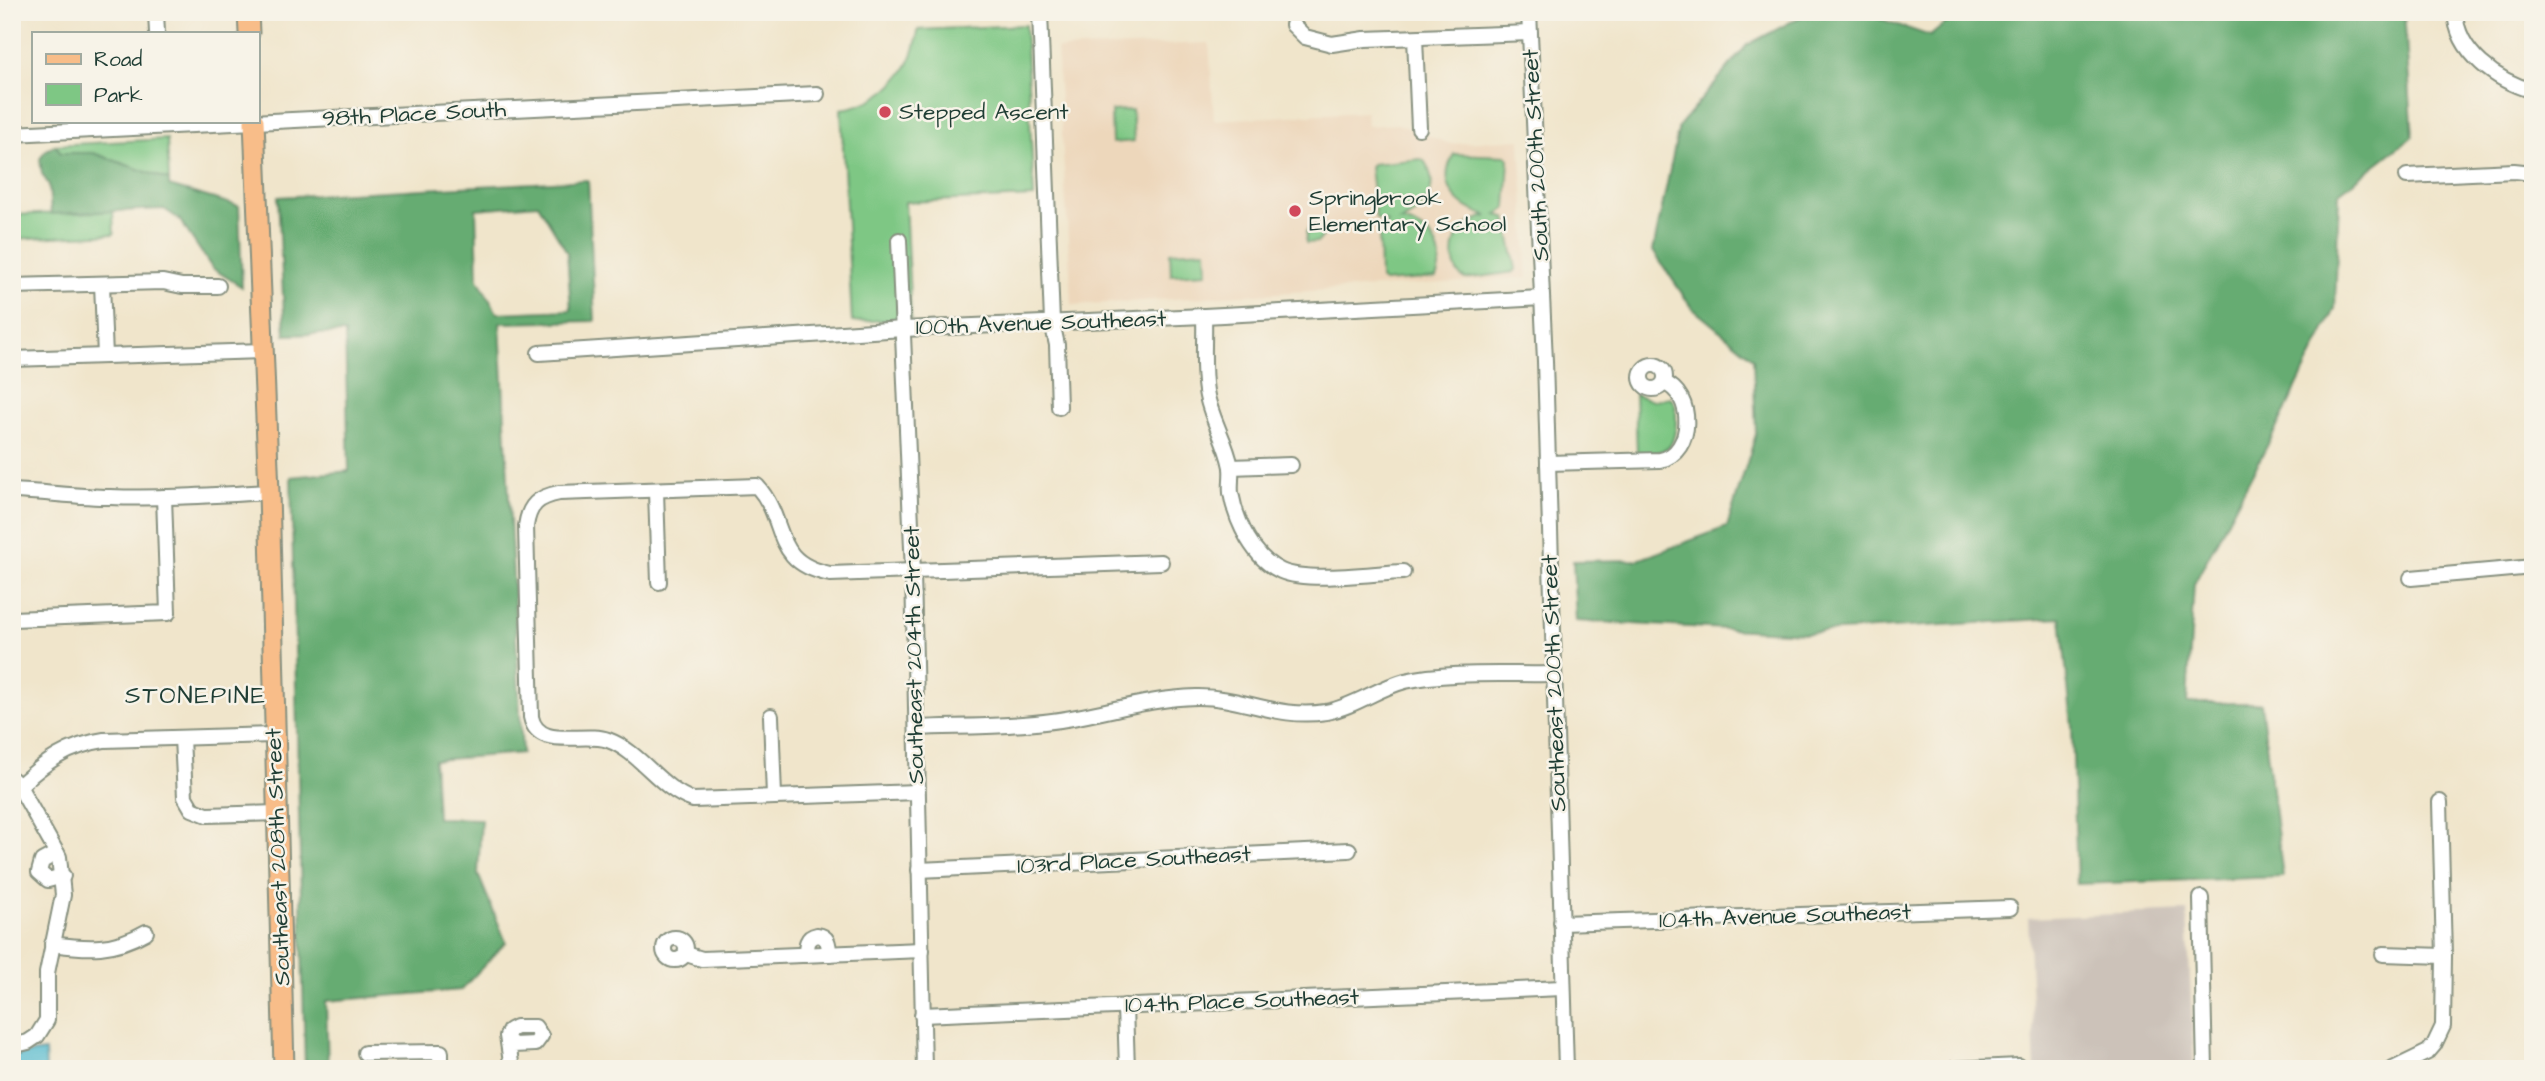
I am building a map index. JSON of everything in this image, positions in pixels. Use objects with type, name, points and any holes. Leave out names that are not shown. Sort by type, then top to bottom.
[{"type":"main road","points":[[247,12],[249,32]]},
{"type":"main road","name":"Southeast 208th Street","points":[[254,122],[269,492],[284,1069]]},
{"type":"street","points":[[156,12],[157,32]]},
{"type":"street","points":[[1040,12],[1052,322],[1057,345],[1059,407]]},
{"type":"street","name":"South 200th Street","points":[[1529,12],[1542,298]]},
{"type":"street","points":[[2455,14],[2459,37],[2483,65],[2519,87],[2533,91]]},
{"type":"street","points":[[1293,25],[1305,37],[1332,44],[1365,39],[1530,33]]},
{"type":"street","points":[[1415,38],[1419,128]]},
{"type":"street","name":"98th Place South","points":[[259,121],[817,94]]},
{"type":"street","name":"98th Place South","points":[[12,134],[208,122]]},
{"type":"street","points":[[2407,176],[2514,171],[2533,173]]},
{"type":"street","name":"Southeast 204th Street","points":[[899,240],[913,572],[924,1069]]},
{"type":"street","points":[[12,286],[163,282],[182,286],[218,286]]},
{"type":"street","points":[[102,284],[105,356]]},
{"type":"street","name":"100th Avenue Southeast","points":[[539,353],[903,329],[1542,298]]},
{"type":"street","name":"Southeast 200th Street","points":[[1542,298],[1566,1069]]},
{"type":"street","points":[[1204,316],[1206,390],[1231,467],[1231,492],[1238,519],[1267,563],[1281,571],[1304,576],[1403,572]]},
{"type":"street","points":[[12,359],[263,351]]},
{"type":"street","points":[[1548,463],[1660,460],[1672,456],[1682,446],[1685,405],[1677,391],[1664,383]]},
{"type":"street","points":[[1231,467],[1292,465]]},
{"type":"street","points":[[917,792],[693,800],[671,789],[620,746],[607,739],[557,738],[537,731],[531,717],[526,526],[528,510],[536,501],[559,493],[757,486],[767,498],[786,549],[813,571],[830,574],[913,572],[1161,562]]},
{"type":"street","points":[[12,491],[107,498],[269,492]]},
{"type":"street","points":[[656,491],[659,582]]},
{"type":"street","points":[[12,619],[168,613],[164,497]]},
{"type":"street","points":[[2412,578],[2533,567]]},
{"type":"street","points":[[917,728],[1037,723],[1171,698],[1190,697],[1231,700],[1283,713],[1328,712],[1386,687],[1408,681],[1437,677],[1553,674]]},
{"type":"street","points":[[771,716],[774,796]]},
{"type":"street","points":[[12,1046],[28,1042],[37,1035],[47,1020],[47,973],[63,894],[63,876],[57,853],[16,782],[44,763],[84,743],[104,740],[274,735]]},
{"type":"street","points":[[182,738],[185,797],[192,809],[207,815],[276,813]]},
{"type":"street","points":[[2393,1069],[2428,1052],[2443,1026],[2440,802]]},
{"type":"street","name":"103rd Place Southeast","points":[[919,870],[1349,850]]},
{"type":"street","points":[[57,853],[43,861],[40,872],[48,880],[63,876]]},
{"type":"street","points":[[2201,898],[2205,1069]]},
{"type":"street","name":"104th Avenue Southeast","points":[[1561,923],[2010,908]]},
{"type":"street","points":[[51,944],[87,948],[116,946],[146,932]]},
{"type":"street","points":[[686,954],[702,959],[922,950]]},
{"type":"street","points":[[2383,954],[2444,956]]},
{"type":"street","name":"104th Place Southeast","points":[[922,1015],[1563,988]]},
{"type":"street","points":[[1125,1006],[1127,1069]]},
{"type":"street","points":[[508,1040],[512,1069]]},
{"type":"street","points":[[365,1053],[441,1052],[441,1069]]},
{"type":"street","points":[[1954,1069],[2019,1066]]},
{"type":"shaded area","name":"Springbrook Elementary School","points":[[1209,43],[1214,120],[1366,112],[1367,126],[1398,124],[1450,144],[1520,139],[1528,278],[1072,305],[1057,49]]},
{"type":"shaded area","points":[[2187,911],[2194,1069],[2035,1069],[2028,918]]},
{"type":"green space","points":[[1960,12],[2404,12],[2413,136],[2339,193],[2335,309],[2276,429],[2194,584],[2187,703],[2261,703],[2283,877],[2077,884],[2072,726],[2061,618],[1806,633],[1576,621],[1573,561],[1638,560],[1727,527],[1756,434],[1753,358],[1692,308],[1653,251],[1679,126],[1747,45],[1802,16],[1869,15],[1930,36]]},
{"type":"green space","points":[[1025,25],[1034,197],[905,202],[911,319],[852,322],[841,109],[870,100],[894,83],[910,60],[918,30]]},
{"type":"green space","points":[[1132,110],[1134,141],[1112,143],[1111,111]]},
{"type":"green space","points":[[167,139],[169,180],[93,153],[61,153],[55,145]]},
{"type":"green space","points":[[55,145],[61,153],[93,153],[169,180],[169,186],[239,206],[242,287],[212,268],[179,219],[164,209],[51,214],[49,185],[42,174],[40,159],[45,151]]},
{"type":"green space","points":[[1454,154],[1506,156],[1509,159],[1506,208],[1497,215],[1506,217],[1516,269],[1514,272],[1465,279],[1457,270],[1453,251],[1459,233],[1465,226],[1488,216],[1468,207],[1453,194],[1448,176]]},
{"type":"green space","points":[[1421,159],[1430,172],[1431,189],[1423,205],[1401,221],[1420,228],[1434,241],[1440,258],[1436,278],[1384,282],[1380,279],[1379,230],[1388,222],[1376,219],[1370,167],[1372,164]]},
{"type":"green space","points":[[588,180],[595,321],[500,323],[522,753],[434,760],[437,818],[481,819],[478,874],[506,942],[461,990],[326,1001],[328,1069],[305,1069],[291,477],[349,471],[345,333],[285,335],[278,197]],"holes":[[[538,204],[567,252],[571,310],[497,313],[478,279],[476,209]]]},
{"type":"green space","points":[[113,211],[114,234],[12,239],[12,215]]},
{"type":"green space","points":[[1323,223],[1324,235],[1318,242],[1306,243],[1306,232],[1313,224]]},
{"type":"green space","points":[[1206,250],[1207,273],[1171,275],[1170,252]]},
{"type":"green space","points":[[1635,394],[1653,401],[1670,397],[1673,400],[1676,410],[1675,432],[1667,449],[1637,453]]},
{"type":"water","points":[[45,1051],[46,1069],[12,1069],[15,1055]]},
{"type":"place","name":"Stepped Ascent","points":[[885,112]]},
{"type":"place","name":"Springbrook Elementary School","points":[[1295,211]]},
{"type":"district","name":"STONEPINE","points":[[196,696]]}]
